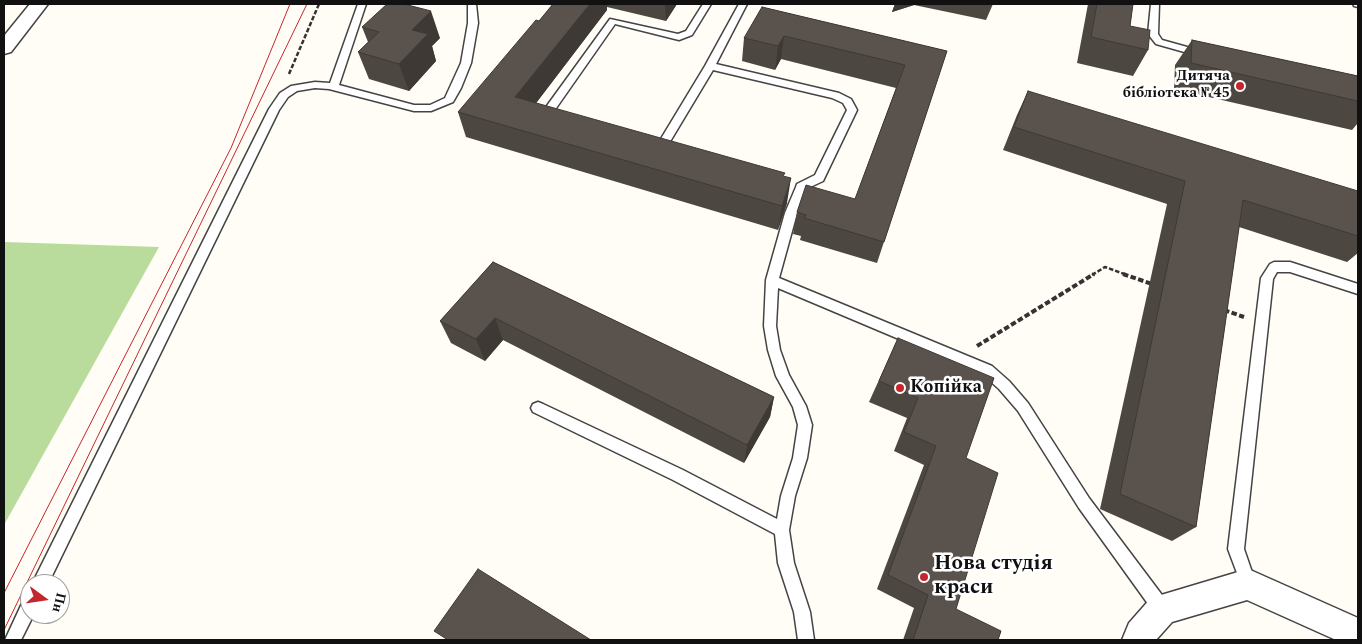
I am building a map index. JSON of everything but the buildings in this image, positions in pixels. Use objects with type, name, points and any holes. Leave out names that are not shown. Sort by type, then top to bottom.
[{"type":"street","points":[[4,48],[40,4]]},
{"type":"street","points":[[1138,640],[1140,634],[1162,609],[1248,584],[1358,634]]},
{"type":"lane","points":[[332,87],[362,4]]},
{"type":"lane","points":[[45,574],[274,109],[284,95],[294,88],[315,84],[414,108],[431,108],[449,100],[466,63],[473,23],[472,4]]},
{"type":"lane","points":[[562,120],[544,116],[613,21],[679,37],[689,33],[706,4]]},
{"type":"lane","points":[[680,152],[657,146],[710,66],[743,4]]},
{"type":"lane","points":[[1155,4],[1153,34],[1159,42],[1212,56]]},
{"type":"lane","points":[[710,66],[835,95],[847,101],[852,110],[819,178],[797,186],[772,280],[770,326],[774,350],[799,406],[805,425],[800,458],[788,496],[782,530],[786,563],[802,612],[806,640]]},
{"type":"lane","points":[[1248,584],[1236,548],[1267,278],[1274,267],[1290,267],[1358,289]]},
{"type":"lane","points":[[772,280],[987,370],[1004,385],[1023,407],[1084,503],[1162,609]]},
{"type":"lane","points":[[538,408],[678,475],[782,530]]},
{"type":"lane","points":[[13,640],[21,624]]},
{"type":"path","points":[[274,109],[319,4]]},
{"type":"path","points":[[957,358],[1105,267],[1160,287]]},
{"type":"path","points":[[1215,307],[1261,323]]},
{"type":"green space","points":[[4,242],[159,247],[4,525]]},
{"type":"tram line","points":[[4,593],[231,148],[290,4]]},
{"type":"tram line","points":[[4,630],[307,4]]},
{"type":"place","name":"Дитяча бібліотека № 45","points":[[1240,86]]},
{"type":"place","name":"Копійка","points":[[900,388]]},
{"type":"place","name":"Нова студія краси","points":[[924,577]]}]
